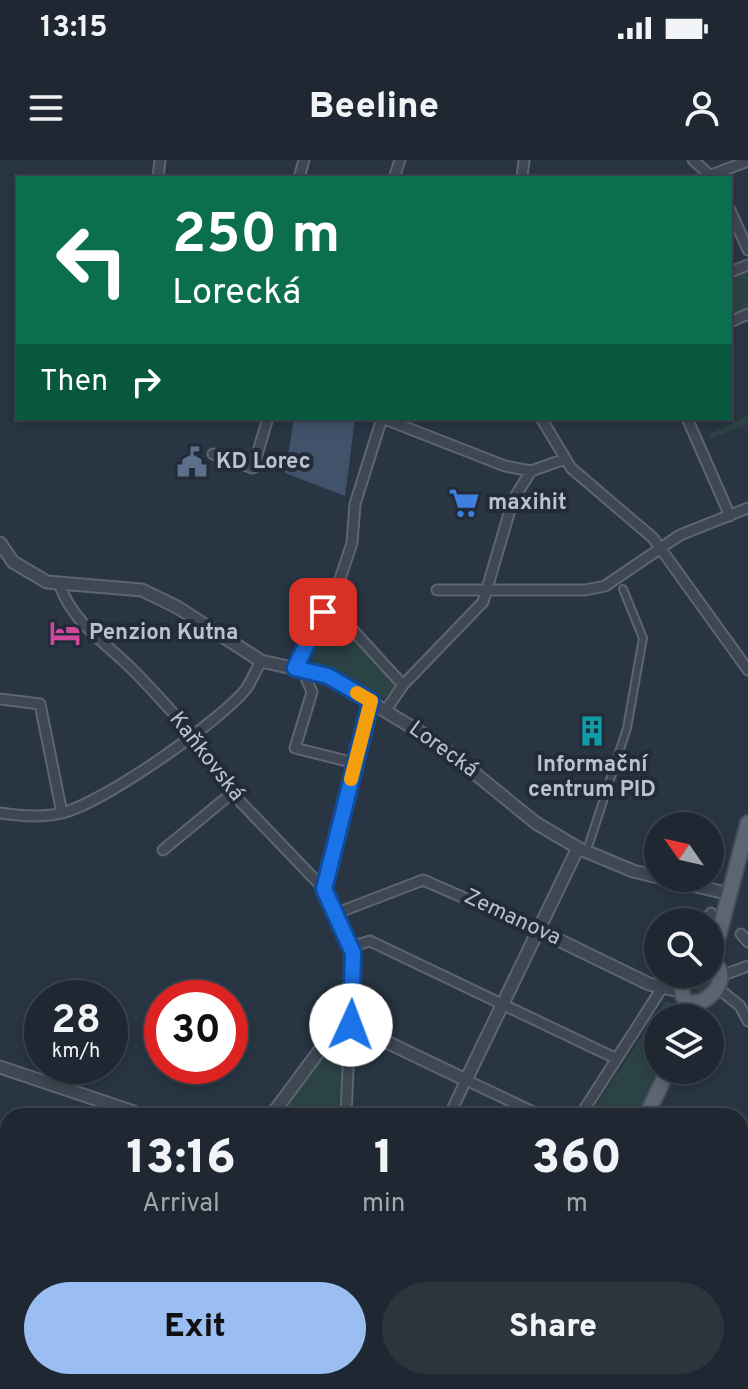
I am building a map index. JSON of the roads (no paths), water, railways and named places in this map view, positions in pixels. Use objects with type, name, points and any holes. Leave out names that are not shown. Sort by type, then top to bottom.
[{"type":"main road","points":[[724,915],[745,848],[748,823]]},
{"type":"main road","points":[[690,997],[711,1003],[724,993],[726,974]]},
{"type":"main road","points":[[687,988],[690,1004]]},
{"type":"main road","points":[[650,1108],[661,1084]]},
{"type":"street","points":[[693,160],[711,176]]},
{"type":"street","points":[[714,176],[748,161]]},
{"type":"street","points":[[732,214],[748,250]]},
{"type":"street","points":[[213,454],[253,468],[267,420]]},
{"type":"street","points":[[355,763],[295,748],[312,692],[299,669],[323,612],[334,597],[352,543],[355,504],[381,420]]},
{"type":"street","points":[[387,420],[505,466],[531,471],[565,459]]},
{"type":"street","points":[[542,420],[578,475],[660,547],[748,670]]},
{"type":"street","points":[[688,420],[730,516]]},
{"type":"street","points":[[386,710],[403,685],[477,611],[490,588],[513,500],[531,471]]},
{"type":"street","points":[[437,590],[585,590],[605,586],[680,535],[748,508]]},
{"type":"street","name":"Lorecká","points":[[2,550],[21,568],[60,586],[142,590],[177,607],[261,661],[328,676],[436,742],[518,811],[644,874]]},
{"type":"street","name":"Kaňkovská","points":[[60,586],[93,637],[131,668],[193,735],[196,744],[232,793],[324,889],[350,947]]},
{"type":"street","points":[[453,1108],[538,930],[583,846],[627,728],[643,638],[623,589]]},
{"type":"street","points":[[334,597],[349,626],[403,685]]},
{"type":"street","points":[[0,813],[62,813],[77,808],[155,763],[246,689],[261,661]]},
{"type":"street","points":[[0,699],[33,701],[42,708],[62,813]]},
{"type":"street","points":[[324,889],[371,701]]},
{"type":"street","points":[[163,850],[232,793]]},
{"type":"street","name":"Zemanova","points":[[337,913],[423,880],[644,979]]},
{"type":"street","name":"Lorecká","points":[[721,892],[730,894]]},
{"type":"street","points":[[346,1108],[351,1025],[350,947],[370,941],[617,1059]]},
{"type":"street","points":[[726,974],[748,966]]},
{"type":"street","points":[[585,1108],[663,988]]},
{"type":"street","name":"Zemanova","points":[[663,988],[690,997]]},
{"type":"street","points":[[724,993],[740,1006],[748,1021]]},
{"type":"street","points":[[351,1025],[525,1108]]},
{"type":"street","points":[[277,1108],[331,1035],[351,1025]]},
{"type":"street","points":[[0,1067],[122,1108]]},
{"type":"water","points":[[294,420],[355,420],[345,496],[285,473]]},
{"type":"place","name":"KD Lorec","points":[[192,462]]},
{"type":"place","name":"maxihit","points":[[464,503]]},
{"type":"place","name":"Penzion Kutna","points":[[65,633]]},
{"type":"place","name":"Informační centrum PID","points":[[592,731]]}]
